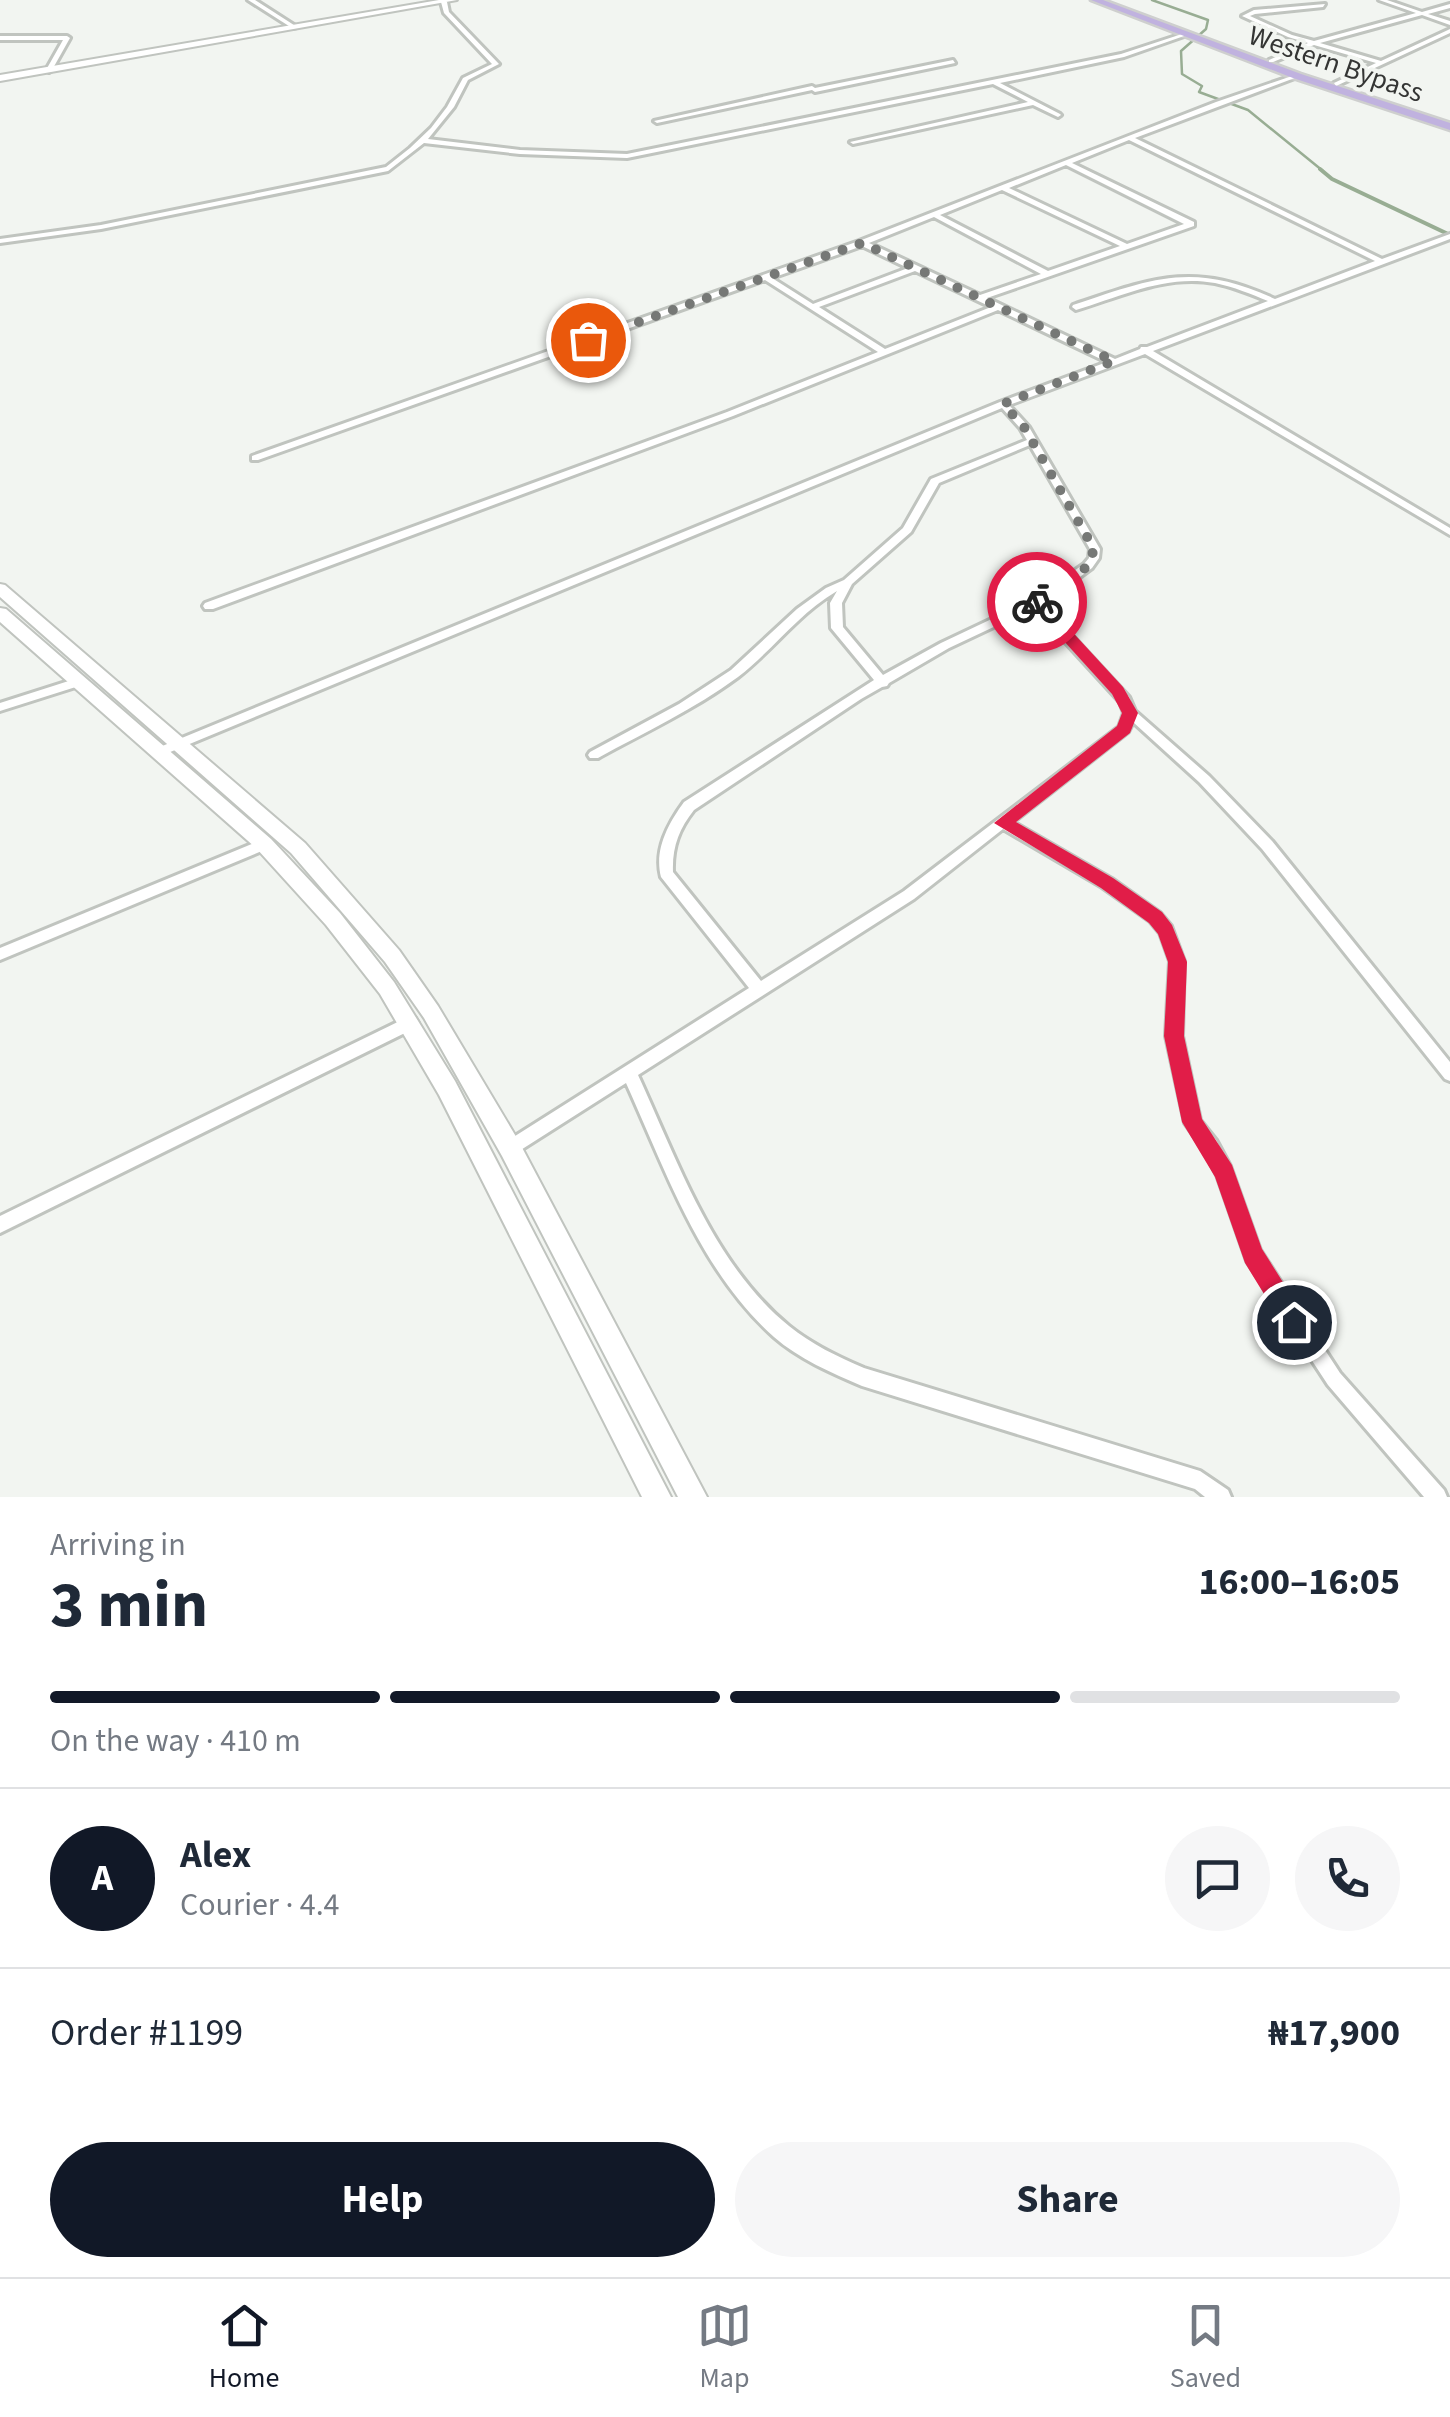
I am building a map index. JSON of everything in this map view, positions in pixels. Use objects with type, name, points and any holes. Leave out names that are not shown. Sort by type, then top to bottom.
[{"type":"main road","name":"Western Bypass","points":[[1095,0],[1296,76],[1450,124]]},
{"type":"main road","name":"Western Bypass","points":[[1110,0],[1194,36],[1450,124]]},
{"type":"main road","points":[[0,78],[448,1]]},
{"type":"main road","points":[[0,589],[264,844],[333,919],[410,1023],[657,1497]]},
{"type":"main road","points":[[0,613],[78,682],[298,848],[354,909],[431,1012],[510,1148],[693,1497]]},
{"type":"street","points":[[250,0],[294,27]]},
{"type":"street","points":[[1250,0],[1271,10]]},
{"type":"street","points":[[1314,0],[1323,5],[1245,16],[1313,43],[1382,63]]},
{"type":"street","points":[[1382,0],[1450,23]]},
{"type":"street","points":[[1394,4],[1406,0]]},
{"type":"street","points":[[0,241],[101,227],[382,172],[426,142],[454,104],[465,79],[496,64],[446,12],[448,1]]},
{"type":"street","points":[[1271,61],[1313,43],[1450,6]]},
{"type":"street","points":[[1336,84],[1450,31]]},
{"type":"street","points":[[0,38],[65,36],[49,70]]},
{"type":"street","points":[[426,142],[520,152],[627,156],[996,84],[1194,36]]},
{"type":"street","points":[[657,121],[953,62]]},
{"type":"street","points":[[256,458],[862,243],[1220,102],[1296,76]]},
{"type":"street","points":[[996,84],[1058,115]]},
{"type":"street","points":[[853,142],[1034,103]]},
{"type":"street","points":[[1129,138],[1382,262]]},
{"type":"street","points":[[980,298],[1191,224],[1065,162]]},
{"type":"street","points":[[1002,188],[1127,248]]},
{"type":"street","points":[[935,216],[1046,274]]},
{"type":"street","points":[[168,748],[1003,404],[1450,236]]},
{"type":"street","points":[[862,243],[1114,361]]},
{"type":"street","points":[[812,307],[915,268]]},
{"type":"street","points":[[1076,307],[1174,276],[1236,285],[1272,300]]},
{"type":"street","points":[[765,278],[884,352]]},
{"type":"street","points":[[209,606],[730,414],[998,307]]},
{"type":"street","points":[[1144,349],[1450,532]]},
{"type":"street","points":[[760,991],[666,873],[664,856],[677,820],[689,806],[718,786],[883,683],[988,623],[1036,603],[1088,566],[1094,549],[1019,420],[1003,404]]},
{"type":"street","points":[[594,755],[732,675],[811,599],[848,582],[907,530],[935,481],[1032,441]]},
{"type":"street","points":[[848,582],[836,603],[837,628],[883,683]]},
{"type":"street","points":[[1036,603],[1118,690],[1130,713],[1204,779],[1267,845],[1450,1074]]},
{"type":"street","points":[[0,707],[78,682]]},
{"type":"street","points":[[510,1148],[909,895],[1124,729],[1130,713]]},
{"type":"street","points":[[1003,823],[1107,883],[1155,917],[1166,930],[1178,962],[1174,1036],[1193,1122],[1224,1172],[1253,1255],[1334,1379],[1437,1497]]},
{"type":"street","points":[[0,954],[264,844]]},
{"type":"street","points":[[0,1225],[410,1023]]},
{"type":"street","points":[[629,1073],[717,1250],[768,1317],[812,1354],[862,1377],[1200,1481],[1221,1497]]},
{"type":"waterway","points":[[1152,0],[1208,20],[1206,29],[1181,51],[1182,74],[1202,86],[1199,92],[1248,110],[1323,171]]},
{"type":"waterway","points":[[1320,169],[1332,179],[1450,235]]},
{"type":"way so far","points":[[588,340],[862,243],[1114,361],[1003,404],[1024,427],[1094,549],[1088,566],[1037,602]]},
{"type":"route","points":[[1037,602],[1118,690],[1130,713],[1129,722],[1003,823],[1107,883],[1155,917],[1166,930],[1178,962],[1174,1036],[1193,1122],[1224,1172],[1253,1255],[1294,1322]]}]
